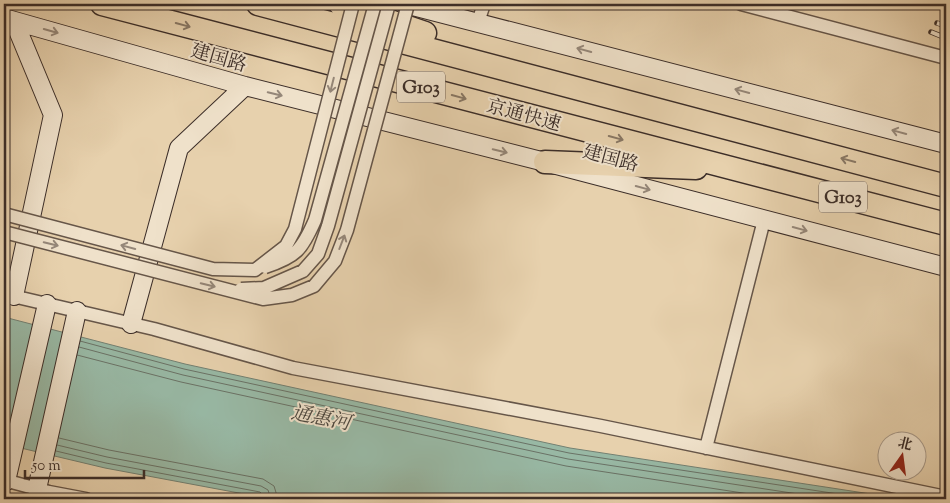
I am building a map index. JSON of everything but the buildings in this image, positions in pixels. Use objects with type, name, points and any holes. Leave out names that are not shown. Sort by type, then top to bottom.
[{"type":"highway","name":"京通快速","points":[[102,4],[946,224]]},
{"type":"highway","name":"京通快速","points":[[258,4],[586,89],[946,186]]},
{"type":"highway","points":[[340,4],[586,89]]},
{"type":"highway","points":[[545,162],[739,170]]},
{"type":"main road","points":[[406,4],[946,144]]},
{"type":"main road","points":[[9,20],[53,115],[9,295]]},
{"type":"main road","name":"建国路","points":[[9,20],[246,86],[946,267]]},
{"type":"main road","points":[[131,324],[179,148],[246,86]]},
{"type":"main road","points":[[5,484],[47,304]]},
{"type":"main road","points":[[36,494],[77,311]]},
{"type":"street","points":[[255,270],[286,246],[295,229],[353,4]]},
{"type":"street","points":[[4,214],[213,269],[255,270],[280,262],[295,254],[306,242],[312,227],[375,4]]},
{"type":"street","points":[[229,290],[264,288],[303,271],[318,254],[389,4]]},
{"type":"street","points":[[4,232],[263,299],[292,295],[314,286],[335,260],[347,230],[406,4]]},
{"type":"street","points":[[478,22],[484,4]]},
{"type":"street","points":[[741,4],[946,58]]},
{"type":"street","points":[[706,448],[764,220]]},
{"type":"street","points":[[9,295],[131,324],[293,368],[592,424],[946,498]]},
{"type":"street","points":[[5,484],[36,494],[86,499]]},
{"type":"water","name":"通惠河","points":[[4,317],[185,364],[570,448],[895,499],[271,499],[105,468],[4,444]]},
{"type":"railway","points":[[937,23],[946,26]]},
{"type":"railway","points":[[931,32],[946,38]]}]
